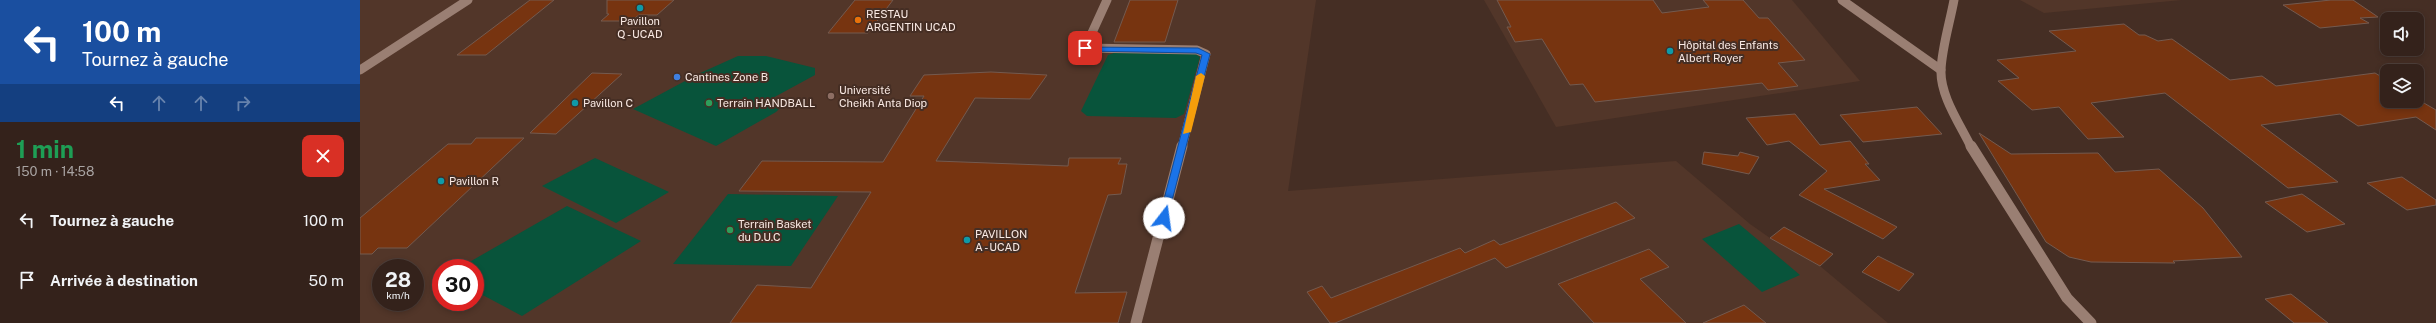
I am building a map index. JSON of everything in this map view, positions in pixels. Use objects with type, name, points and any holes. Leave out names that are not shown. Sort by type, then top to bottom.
[{"type":"street","points":[[360,70],[468,0]]},
{"type":"street","points":[[1106,0],[1085,48],[1198,50],[1206,54],[1136,323]]},
{"type":"street","points":[[1842,0],[1941,70]]},
{"type":"street","points":[[1954,0],[1941,70],[1943,85],[1951,106],[1974,152],[2067,298],[2091,323]]},
{"type":"shaded area","name":"Université Cheikh Anta Diop","points":[[360,0],[1316,0],[1288,191],[1676,161],[1750,224],[1770,238],[1820,266],[1888,323],[360,323]]},
{"type":"shaded area","points":[[1484,0],[1792,0],[1860,81],[1556,127]]},
{"type":"shaded area","points":[[2020,0],[2182,0],[2044,13]]},
{"type":"green space","points":[[1114,53],[1194,53],[1200,57],[1184,114],[1176,118],[1087,116],[1081,111],[1108,55]]},
{"type":"green space","name":"Terrain HANDBALL","points":[[738,56],[766,56],[815,68],[815,75],[769,100],[782,106],[776,112],[716,146],[633,109],[698,74]]},
{"type":"green space","points":[[595,158],[669,192],[616,223],[542,186]]},
{"type":"green space","points":[[728,194],[838,196],[791,266],[673,264]]},
{"type":"green space","points":[[567,206],[641,241],[522,316],[484,296],[484,259],[475,259]]},
{"type":"green space","points":[[1739,224],[1800,275],[1762,292],[1702,239]]},
{"type":"building","points":[[530,0],[554,0],[486,55],[457,55]]},
{"type":"building","name":"Pavillon Q - UCAD","points":[[607,0],[674,0],[657,15],[639,15],[631,21],[601,21],[609,14],[607,14]]},
{"type":"building","name":"RESTAU ARGENTIN UCAD","points":[[855,0],[893,0],[868,33],[828,33]]},
{"type":"building","points":[[1130,0],[1178,0],[1165,42],[1114,42]]},
{"type":"building","points":[[1497,0],[1653,0],[1662,13],[1709,7],[1703,0],[1743,0],[1759,18],[1768,18],[1805,60],[1778,63],[1798,86],[1768,90],[1762,83],[1595,102],[1583,84],[1570,85],[1542,39],[1515,42],[1507,27],[1511,27]]},
{"type":"building","points":[[2331,0],[2353,0],[2378,17],[2360,18],[2369,23],[2320,28],[2283,5]]},
{"type":"building","points":[[2124,24],[2139,35],[2145,35],[2158,41],[2172,39],[2230,80],[2262,76],[2276,86],[2375,73],[2380,76],[2380,108],[2424,108],[2424,103],[2436,110],[2436,130],[2416,117],[2358,126],[2340,114],[2261,125],[2338,182],[2288,188],[2165,93],[2091,103],[2124,137],[2088,139],[2059,107],[2032,110],[1998,81],[2019,78],[1997,60],[2076,51],[2049,31]]},
{"type":"building","name":"PAVILLON A - UCAD","points":[[991,72],[1047,75],[1030,99],[975,98],[936,161],[1068,166],[1069,158],[1121,158],[1118,164],[1127,164],[1121,194],[1108,195],[1075,293],[1127,292],[1118,323],[730,323],[757,285],[811,288],[871,192],[739,191],[762,161],[883,162],[924,96],[910,96],[924,75]]},
{"type":"building","name":"Pavillon C","points":[[592,73],[622,74],[556,134],[530,133]]},
{"type":"building","points":[[1917,107],[1942,134],[1863,142],[1840,115]]},
{"type":"building","points":[[1795,114],[1820,145],[1850,141],[1869,164],[1865,164],[1880,180],[1824,189],[1897,227],[1883,239],[1799,195],[1827,171],[1789,141],[1767,145],[1746,118]]},
{"type":"building","points":[[1979,133],[2011,154],[2098,153],[2115,172],[2159,169],[2203,208],[2242,257],[2173,261],[2175,263],[2091,262],[2069,257],[2046,242]]},
{"type":"building","name":"Pavillon R","points":[[476,138],[524,138],[407,248],[378,248],[372,254],[360,254],[360,218],[448,144],[471,144]]},
{"type":"building","points":[[1704,152],[1738,156],[1740,152],[1759,157],[1749,174],[1702,164]]},
{"type":"building","points":[[2402,177],[2436,200],[2436,205],[2407,210],[2367,183]]},
{"type":"building","points":[[2302,194],[2345,224],[2307,232],[2265,202]]},
{"type":"building","points":[[1616,202],[1635,218],[1506,268],[1495,258],[1335,323],[1330,323],[1307,292],[1322,286],[1331,298],[1460,248],[1465,253],[1494,240],[1500,245]]},
{"type":"building","points":[[1784,227],[1833,254],[1820,266],[1770,238]]},
{"type":"building","points":[[1649,249],[1669,267],[1640,279],[1686,323],[1594,323],[1558,284]]},
{"type":"building","points":[[1878,256],[1914,274],[1899,291],[1862,272]]},
{"type":"building","points":[[2291,294],[2328,323],[2294,323],[2265,299]]},
{"type":"building","points":[[1744,305],[1766,323],[1703,323]]},
{"type":"slow traffic","points":[[1187,132],[1201,76]]},
{"type":"place","name":"Pavillon Q - UCAD","points":[[640,8]]},
{"type":"place","name":"RESTAU ARGENTIN UCAD","points":[[858,20]]},
{"type":"place","name":"Hôpital des Enfants Albert Royer","points":[[1670,51]]},
{"type":"place","name":"Cantines Zone B","points":[[677,77]]},
{"type":"place","name":"Université Cheikh Anta Diop","points":[[831,96]]},
{"type":"place","name":"Pavillon C","points":[[575,103]]},
{"type":"place","name":"Terrain HANDBALL","points":[[709,103]]},
{"type":"place","name":"Pavillon R","points":[[441,181]]},
{"type":"place","name":"Terrain Basket du D.U.C","points":[[730,230]]},
{"type":"place","name":"PAVILLON A - UCAD","points":[[967,240]]},
{"type":"route","points":[[1085,48],[1198,50],[1206,54],[1164,218]]}]
